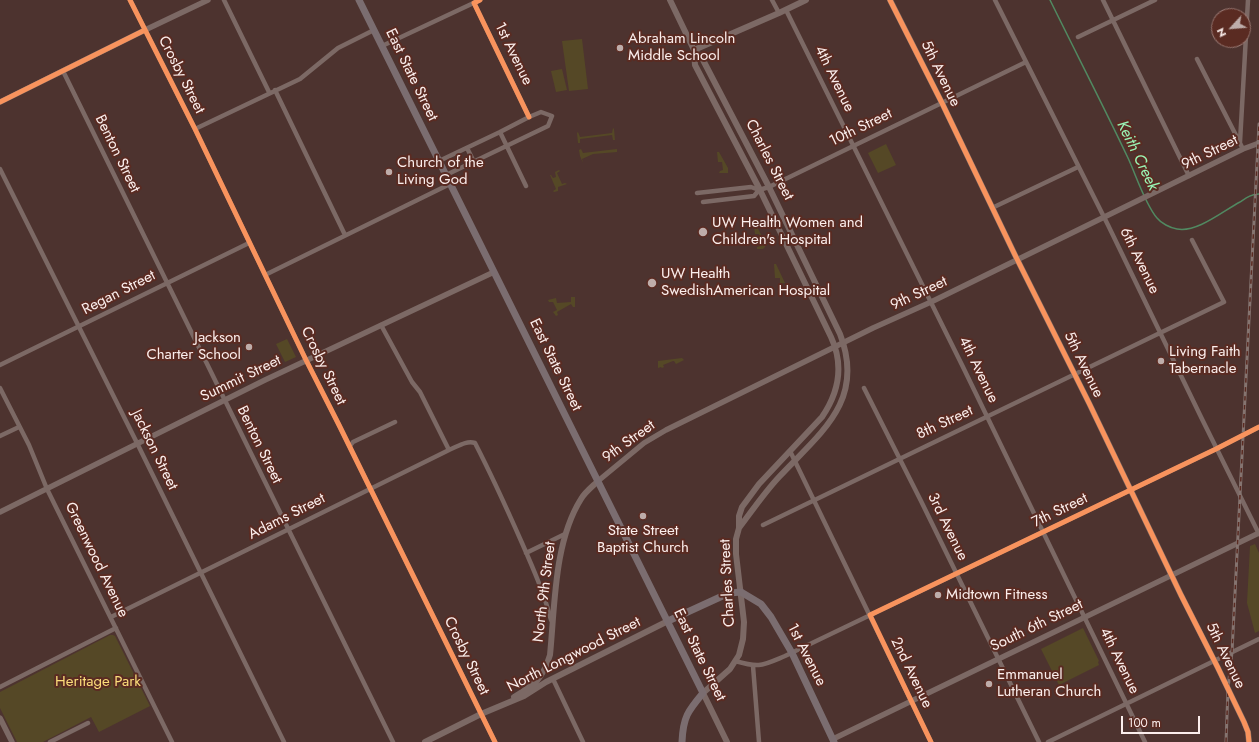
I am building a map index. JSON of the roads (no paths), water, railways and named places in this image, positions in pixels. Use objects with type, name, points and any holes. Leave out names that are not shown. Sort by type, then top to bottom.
[{"type":"main road","name":"East State Street","points":[[359,0],[727,742]]},
{"type":"main road","name":"Charles Street","points":[[670,0],[694,50],[703,60],[769,187],[840,334],[844,343],[848,364],[846,388],[843,398],[832,418],[764,494],[739,528]]},
{"type":"main road","points":[[694,50],[806,0]]},
{"type":"main road","name":"5th Avenue","points":[[890,0],[1075,375],[1171,575],[1215,661],[1244,722],[1250,742]]},
{"type":"main road","name":"Charles Street","points":[[694,50],[695,65],[760,190],[836,347],[838,356],[838,373],[835,391],[830,405],[822,417],[759,484],[745,502],[739,516],[736,554],[744,622],[744,638],[739,655],[730,669],[703,692]]},
{"type":"main road","name":"North 9th Street","points":[[510,699],[533,685],[546,668],[550,655],[558,573],[565,534],[571,516],[582,497],[598,481]]},
{"type":"main road","points":[[668,621],[729,593],[741,592]]},
{"type":"main road","name":"1st Avenue","points":[[741,592],[761,604],[771,617],[792,653],[832,741]]},
{"type":"main road","name":"North Longwood Street","points":[[425,742],[481,714],[524,696],[553,679],[668,621]]},
{"type":"main road","points":[[682,742],[682,728],[685,717],[690,708],[703,692]]},
{"type":"main road","name":"North Longwood Street","points":[[490,710],[510,699]]},
{"type":"street","name":"Crosby Street","points":[[130,0],[495,742]]},
{"type":"street","points":[[0,102],[208,0]]},
{"type":"street","points":[[224,0],[269,92]]},
{"type":"street","points":[[382,46],[480,0]]},
{"type":"street","points":[[772,0],[779,13]]},
{"type":"street","name":"6th Avenue","points":[[995,0],[1161,333],[1216,449],[1259,533]]},
{"type":"street","points":[[1103,0],[1189,176]]},
{"type":"street","points":[[1078,37],[1155,0]]},
{"type":"street","points":[[1240,142],[1248,0]]},
{"type":"street","name":"1st Avenue","points":[[474,3],[529,117]]},
{"type":"street","name":"4th Avenue","points":[[786,10],[987,416],[1145,742]]},
{"type":"street","points":[[194,128],[269,92],[300,79],[338,48],[374,30]]},
{"type":"street","points":[[1197,59],[1244,149]]},
{"type":"street","name":"10th Street","points":[[704,202],[754,196],[760,190],[1026,62]]},
{"type":"street","name":"Benton Street","points":[[63,71],[393,742]]},
{"type":"street","points":[[275,90],[345,235]]},
{"type":"street","points":[[439,161],[529,117],[542,112],[552,116],[548,126],[446,175]]},
{"type":"street","points":[[500,132],[526,186]]},
{"type":"street","name":"9th Street","points":[[598,481],[644,443],[666,430],[1259,143]]},
{"type":"street","points":[[467,148],[474,162]]},
{"type":"street","points":[[992,208],[1078,167]]},
{"type":"street","name":"Jackson Street","points":[[0,169],[284,742]]},
{"type":"street","points":[[265,275],[450,184]]},
{"type":"street","points":[[697,193],[751,187],[760,190]]},
{"type":"street","name":"8th Street","points":[[763,525],[1224,302],[1192,240]]},
{"type":"street","name":"Regan Street","points":[[0,366],[249,243]]},
{"type":"street","name":"Summit Street","points":[[0,512],[306,360],[494,272]]},
{"type":"street","points":[[382,325],[412,382],[420,392],[449,450]]},
{"type":"street","name":"Greenwood Avenue","points":[[0,388],[28,445],[47,489],[172,742]]},
{"type":"street","name":"3rd Avenue","points":[[864,388],[957,573],[1039,742]]},
{"type":"street","points":[[350,446],[353,442],[395,422]]},
{"type":"street","points":[[0,436],[18,427]]},
{"type":"street","name":"7th Street","points":[[735,661],[753,666],[762,666],[792,653],[1259,427]]},
{"type":"street","name":"Adams Street","points":[[111,617],[370,488],[468,442],[475,443],[509,513],[526,553]]},
{"type":"street","name":"2nd Avenue","points":[[790,451],[931,742]]},
{"type":"street","name":"South 6th Street","points":[[832,741],[1259,533]]},
{"type":"street","points":[[553,625],[547,604],[526,553],[565,534]]},
{"type":"street","points":[[0,688],[116,628]]},
{"type":"street","points":[[1048,742],[1259,639]]},
{"type":"street","points":[[753,666],[759,742]]},
{"type":"street","points":[[553,679],[583,742]]},
{"type":"street","points":[[0,718],[12,742]]},
{"type":"street","points":[[50,742],[88,723]]},
{"type":"waterway","name":"Keith Creek","points":[[1050,0],[1119,138],[1145,197],[1159,220],[1166,225],[1177,229],[1193,228],[1210,220],[1249,196],[1259,194]]},
{"type":"railway","points":[[1226,742],[1259,124]]},
{"type":"place","name":"Abraham Lincoln Middle School","points":[[620,48]]},
{"type":"place","name":"Church of the Living God","points":[[389,172]]},
{"type":"place","name":"UW Health Women and Children's Hospital","points":[[703,232]]},
{"type":"place","name":"UW Health SwedishAmerican Hospital","points":[[652,283]]},
{"type":"place","name":"Jackson Charter School","points":[[249,347]]},
{"type":"place","name":"Living Faith Tabernacle","points":[[1161,361]]},
{"type":"place","name":"State Street Baptist Church","points":[[643,516]]},
{"type":"place","name":"Midtown Fitness","points":[[938,595]]},
{"type":"place","name":"Emmanuel Lutheran Church","points":[[989,684]]},
{"type":"park label","name":"Heritage Park","points":[[98,682]]}]
